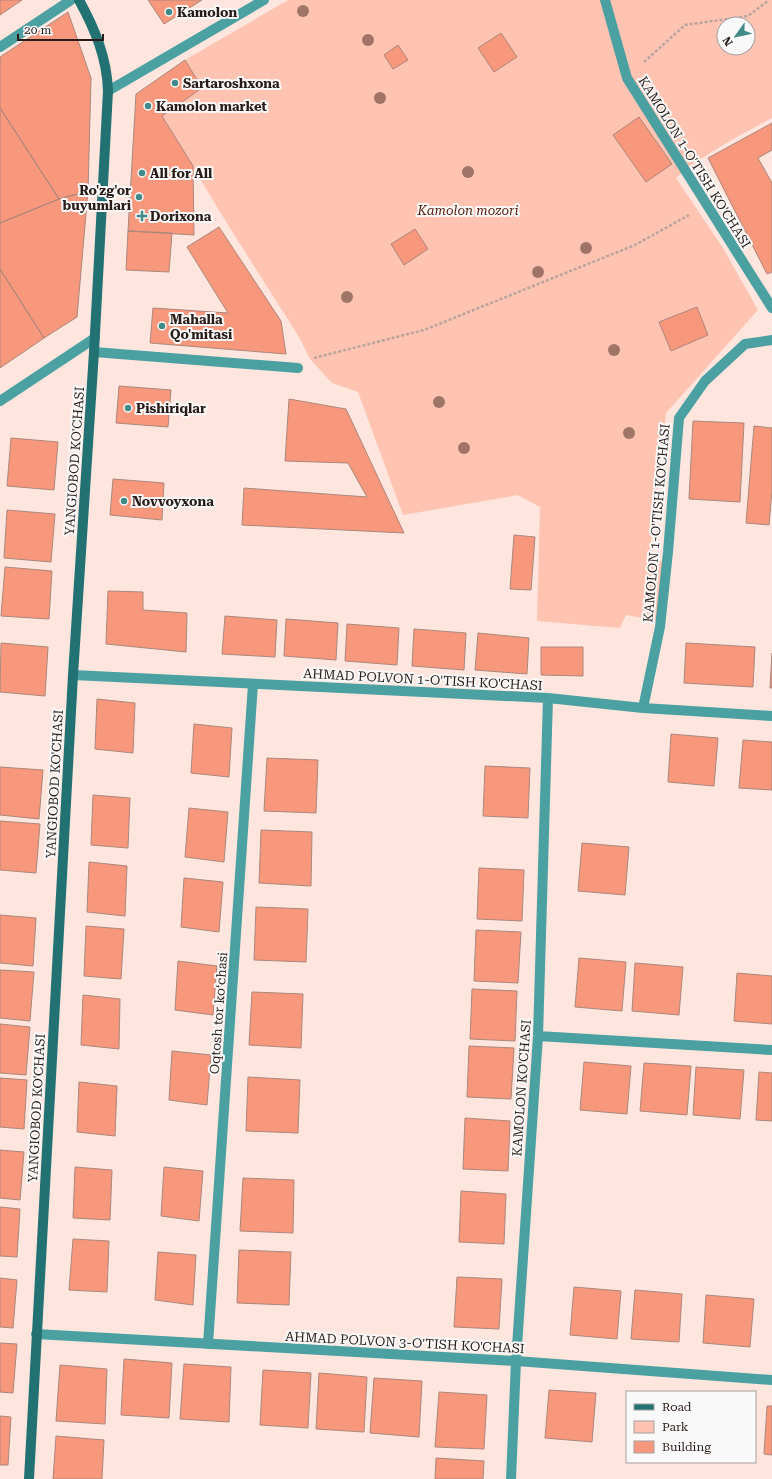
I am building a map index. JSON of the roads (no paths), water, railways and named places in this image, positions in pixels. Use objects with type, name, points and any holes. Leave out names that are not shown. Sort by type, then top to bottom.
[{"type":"street","points":[[0,47],[71,0]]},
{"type":"street","points":[[79,0],[92,24],[103,53],[106,66],[108,91],[264,0]]},
{"type":"street","name":"KAMOLON 1-O'TISH KO'CHASI","points":[[605,0],[626,78],[772,308]]},
{"type":"street","name":"YANGIOBOD KO'CHASI","points":[[29,1479],[73,675],[95,338],[108,91]]},
{"type":"street","points":[[0,401],[95,338]]},
{"type":"street","name":"KAMOLON 1-O'TISH KO'CHASI","points":[[644,708],[660,627],[679,418],[705,381],[745,344],[772,340]]},
{"type":"street","points":[[94,352],[298,368]]},
{"type":"street","name":"AHMAD POLVON 1-O'TISH KO'CHASI","points":[[73,675],[548,698],[644,708],[772,716]]},
{"type":"street","name":"Oqtosh tor koʻchasi","points":[[208,1344],[253,684]]},
{"type":"street","name":"KAMOLON KO'CHASI","points":[[511,1479],[516,1361],[538,1036],[548,698]]},
{"type":"street","points":[[538,1036],[772,1050]]},
{"type":"street","name":"AHMAD POLVON 3-O'TISH KO'CHASI","points":[[36,1334],[516,1361],[772,1380]]},
{"type":"place","name":"Kamolon","points":[[169,12]]},
{"type":"place","name":"Sartaroshxona","points":[[175,83]]},
{"type":"place","name":"Kamolon market","points":[[148,106]]},
{"type":"place","name":"All for All","points":[[142,173]]},
{"type":"place","name":"Ro'zg'or buyumlari","points":[[139,197]]},
{"type":"place","name":"Dorixona","points":[[142,216]]},
{"type":"place","name":"Mahalla Qo'mitasi","points":[[162,326]]},
{"type":"place","name":"Pishiriqlar","points":[[128,408]]},
{"type":"place","name":"Novvoyxona","points":[[124,501]]},
{"type":"park label","name":"Kamolon mozori","points":[[468,210]]}]
